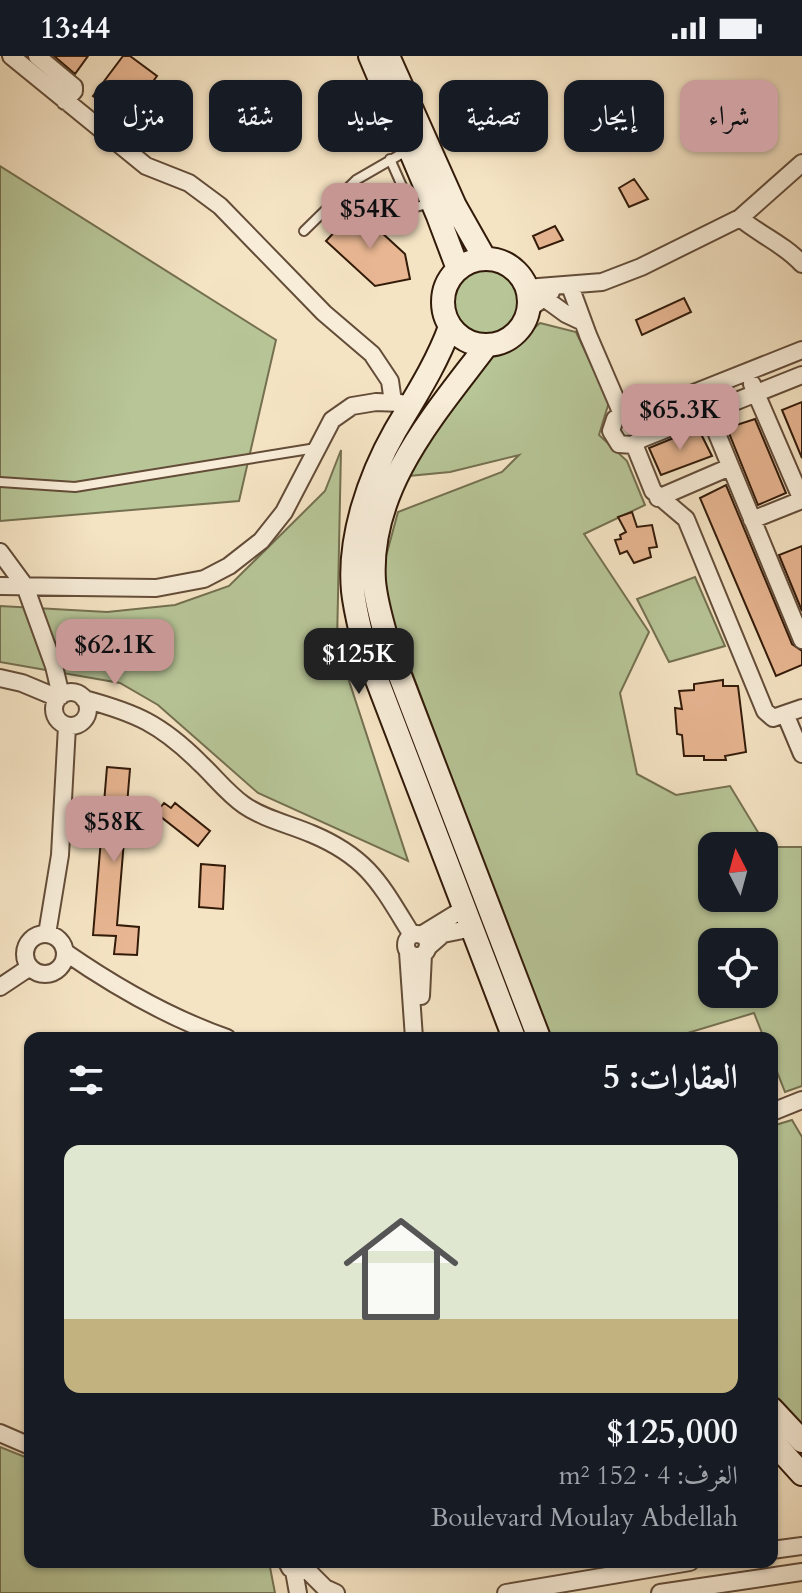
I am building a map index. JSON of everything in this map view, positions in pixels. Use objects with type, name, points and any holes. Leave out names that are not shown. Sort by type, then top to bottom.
[{"type":"main road","points":[[370,56],[386,80]]},
{"type":"main road","points":[[388,56],[393,80]]},
{"type":"main road","points":[[423,146],[485,259]]},
{"type":"main road","points":[[399,154],[432,202],[458,269]]},
{"type":"main road","points":[[485,259],[506,264],[533,299],[518,331],[499,343],[487,345],[466,341],[450,327],[442,307],[445,286],[458,269],[485,259]]},
{"type":"main road","points":[[450,327],[439,357],[404,403],[395,431],[372,479],[356,539],[353,591],[364,646],[512,1032]]},
{"type":"main road","points":[[487,345],[433,418],[397,475],[388,495],[375,550],[374,578],[389,647],[537,1032]]},
{"type":"main road","points":[[778,1415],[802,1441]]},
{"type":"main road","points":[[778,1448],[800,1472]]},
{"type":"street","points":[[11,56],[146,166],[189,183],[220,206],[269,259],[372,354],[404,403]]},
{"type":"street","points":[[37,56],[74,87],[65,101]]},
{"type":"street","points":[[533,299],[565,286],[602,282],[641,267],[740,218],[802,163]]},
{"type":"street","points":[[740,218],[752,229],[771,238],[802,264]]},
{"type":"street","points":[[565,286],[629,415],[644,426],[638,442],[653,491],[686,519],[765,711],[773,718],[802,708]]},
{"type":"street","points":[[533,299],[583,322]]},
{"type":"street","points":[[802,350],[629,415],[612,424],[613,436],[619,444],[626,446],[802,375]]},
{"type":"street","points":[[747,372],[802,500],[752,520]]},
{"type":"street","points":[[0,586],[156,588],[204,579],[229,566],[261,541],[284,512],[332,420],[352,406],[376,402],[404,403]]},
{"type":"street","points":[[708,412],[802,640]]},
{"type":"street","points":[[658,498],[730,467]]},
{"type":"street","points":[[0,552],[25,586],[54,666],[82,723],[67,726],[58,720],[70,701]]},
{"type":"street","points":[[0,678],[70,701],[134,713],[170,735],[246,806],[263,816],[339,846],[364,864],[383,886],[418,945],[421,1032]]},
{"type":"street","points":[[786,716],[802,754]]},
{"type":"street","points":[[47,934],[60,855],[67,726]]},
{"type":"street","points":[[418,945],[469,918]]},
{"type":"street","points":[[100,977],[58,969],[40,974],[26,961],[26,948],[34,937],[47,934],[57,938],[65,952],[100,977],[210,1032]]},
{"type":"street","points":[[414,1032],[418,945]]},
{"type":"street","points":[[58,969],[65,952]]},
{"type":"street","points":[[0,987],[30,967]]},
{"type":"street","points":[[778,1110],[802,1100]]},
{"type":"street","points":[[0,1433],[24,1443]]},
{"type":"street","points":[[778,1549],[802,1546]]},
{"type":"street","points":[[298,1593],[299,1568]]},
{"type":"street","points":[[301,1568],[336,1593]]},
{"type":"street","points":[[506,1593],[654,1568]]},
{"type":"street","points":[[660,1593],[704,1590],[802,1572]]},
{"type":"lane","points":[[304,231],[356,180],[399,154]]},
{"type":"lane","points":[[0,482],[75,487],[319,447]]},
{"type":"green space","points":[[0,166],[276,340],[239,501],[0,521]]},
{"type":"green space","points":[[479,269],[493,269],[505,274],[515,284],[520,303],[515,322],[505,332],[493,337],[479,337],[467,332],[457,322],[452,310],[452,296],[457,284],[467,274]]},
{"type":"green space","points":[[540,323],[576,332],[609,402],[599,435],[627,461],[645,505],[584,534],[649,632],[620,693],[637,774],[676,795],[730,786],[758,832],[698,832],[698,912],[778,912],[778,847],[802,847],[802,1086],[785,1092],[778,1074],[778,1032],[762,1032],[754,1013],[691,1032],[547,1032],[386,603],[382,571],[398,512],[502,472],[519,455],[450,472],[408,476],[441,417],[481,363],[515,345]]},
{"type":"green space","points":[[341,450],[337,644],[408,861],[258,793],[158,705],[120,683],[0,662],[0,606],[107,612],[175,605],[229,586],[325,491]]},
{"type":"green space","points":[[695,577],[725,646],[669,662],[637,599]]},
{"type":"green space","points":[[792,1120],[802,1137],[802,1427],[778,1399],[778,1124]]},
{"type":"green space","points":[[0,1447],[24,1457],[24,1568],[270,1568],[275,1593],[0,1593]]},
{"type":"building","points":[[54,56],[88,56],[75,74]]},
{"type":"building","points":[[123,56],[130,56],[157,76],[154,80],[105,80]]},
{"type":"building","points":[[634,179],[648,199],[629,207],[619,188]]},
{"type":"building","points":[[356,209],[405,254],[410,279],[375,286],[326,241]]},
{"type":"building","points":[[555,226],[563,240],[539,249],[533,236]]},
{"type":"building","points":[[684,298],[691,312],[642,335],[636,320]]},
{"type":"building","points":[[802,402],[802,458],[782,410]]},
{"type":"building","points":[[755,419],[786,493],[758,505],[727,428]]},
{"type":"building","points":[[698,428],[712,456],[661,475],[649,448]]},
{"type":"building","points":[[726,485],[792,644],[802,651],[802,665],[776,676],[700,498]]},
{"type":"building","points":[[632,512],[637,527],[652,525],[657,547],[649,548],[651,557],[634,563],[627,551],[620,554],[615,540],[621,539],[620,535],[626,532],[618,517]]},
{"type":"building","points":[[802,546],[802,611],[779,555]]},
{"type":"building","points":[[723,680],[723,686],[738,686],[746,752],[725,756],[726,760],[684,756],[682,735],[677,734],[675,708],[682,709],[679,691],[694,690],[694,684]]},
{"type":"building","points":[[107,767],[130,769],[117,925],[139,927],[137,955],[114,954],[116,936],[93,935]]},
{"type":"building","points":[[164,803],[171,808],[175,803],[210,831],[198,846],[156,813]]},
{"type":"building","points":[[201,864],[225,866],[223,909],[199,907]]}]
